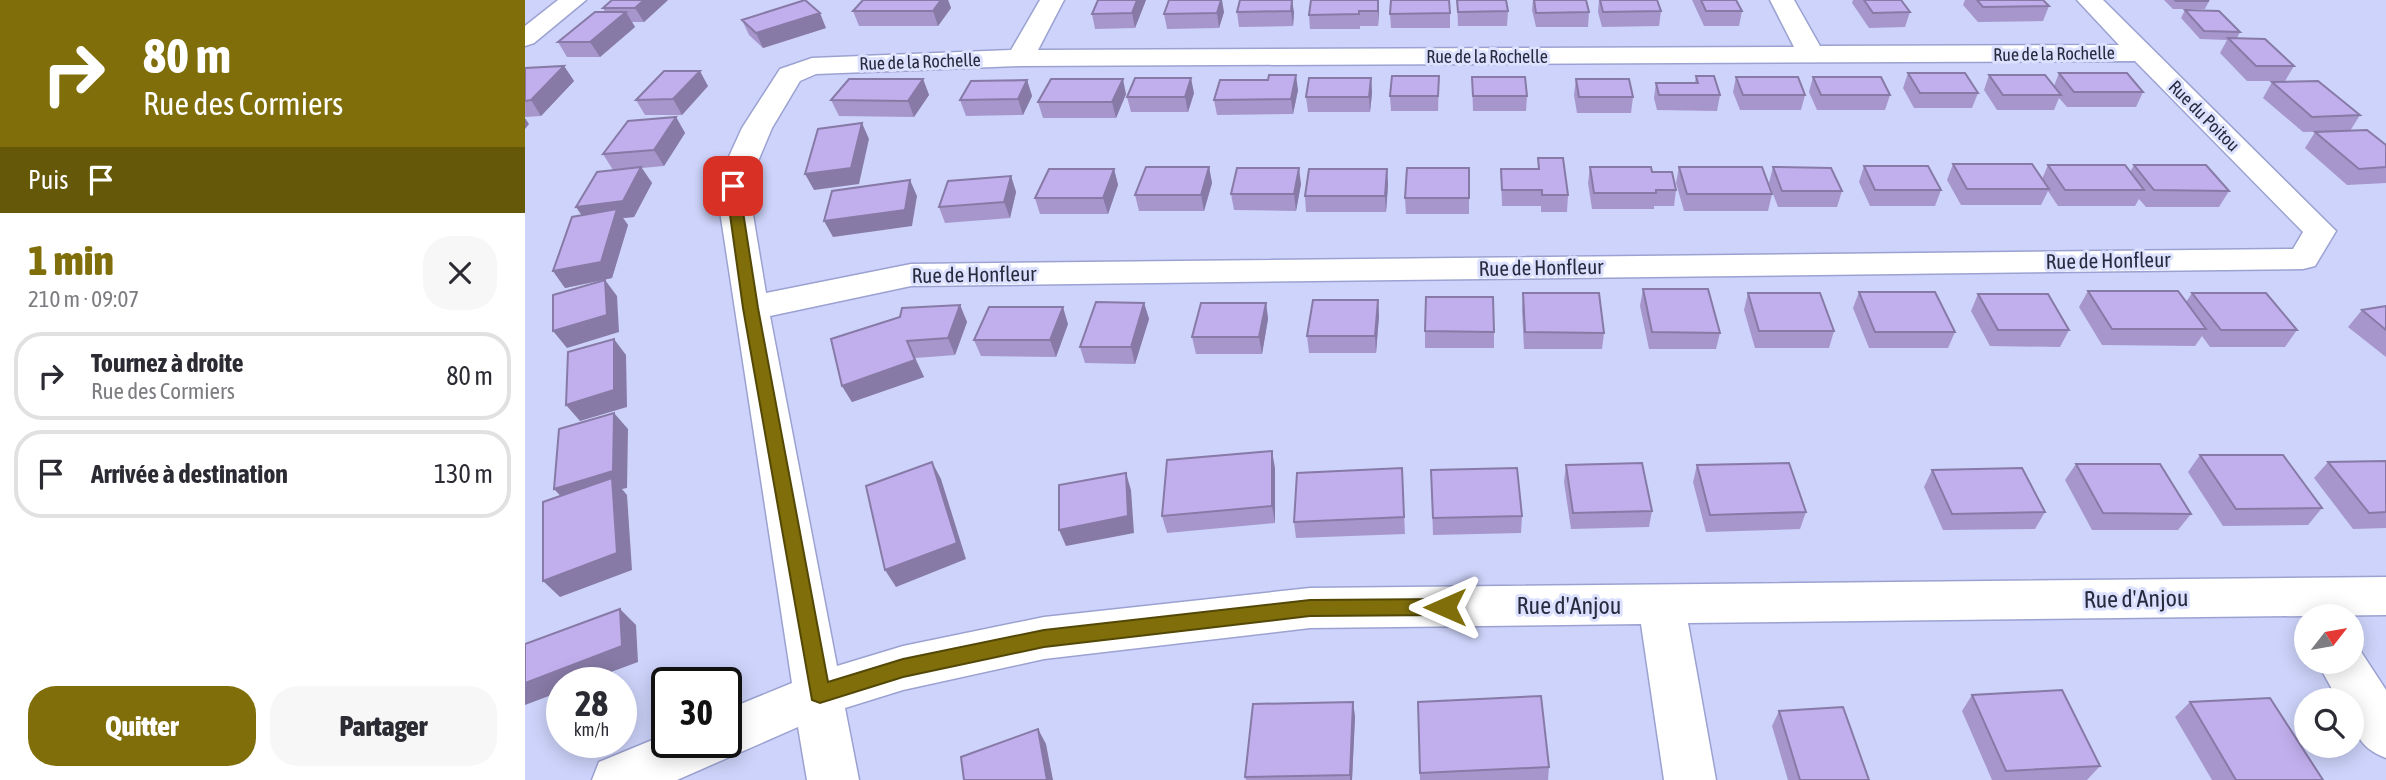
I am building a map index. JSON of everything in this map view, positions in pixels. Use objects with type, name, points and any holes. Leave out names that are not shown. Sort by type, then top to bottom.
[{"type":"street","points":[[525,38],[574,0]]},
{"type":"street","points":[[1020,58],[1052,0]]},
{"type":"street","points":[[1782,0],[1812,56]]},
{"type":"street","name":"Rue du Poitou","points":[[2089,0],[2320,231]]},
{"type":"street","name":"Rue de la Rochelle","points":[[833,780],[751,308],[733,186],[757,128],[790,75],[812,66],[1020,58],[2141,53]]},
{"type":"street","name":"Rue de Honfleur","points":[[751,308],[911,275],[2303,259],[2320,231]]},
{"type":"street","name":"Rue d'Anjou","points":[[2322,604],[2386,596]]},
{"type":"street","points":[[1662,606],[1690,780]]},
{"type":"street","name":"Rue d'Anjou","points":[[742,727],[820,694],[903,668],[1044,638],[1310,608],[2294,606]]},
{"type":"street","points":[[2348,674],[2386,734]]},
{"type":"street","points":[[618,780],[670,758]]},
{"type":"building","points":[[612,0],[644,0],[635,8],[603,8]]},
{"type":"building","points":[[805,0],[820,13],[756,33],[742,20]]},
{"type":"building","points":[[863,0],[941,0],[933,11],[853,11]]},
{"type":"building","points":[[1098,0],[1137,0],[1132,13],[1092,14]]},
{"type":"building","points":[[1169,0],[1221,0],[1217,13],[1164,14]]},
{"type":"building","points":[[1240,0],[1292,0],[1291,11],[1237,12]]},
{"type":"building","points":[[1311,0],[1378,0],[1378,11],[1309,15]]},
{"type":"building","points":[[1391,0],[1449,0],[1450,13],[1390,14]]},
{"type":"building","points":[[1457,0],[1506,0],[1508,11],[1458,12]]},
{"type":"building","points":[[1534,0],[1586,0],[1589,12],[1536,13]]},
{"type":"building","points":[[1600,0],[1657,0],[1661,11],[1603,12]]},
{"type":"building","points":[[1701,0],[1736,0],[1742,11],[1706,11]]},
{"type":"building","points":[[1864,0],[1901,0],[1910,12],[1873,13]]},
{"type":"building","points":[[1977,0],[2043,0],[2049,6],[1983,7]]},
{"type":"building","points":[[2207,0],[2209,1],[2176,1]]},
{"type":"building","points":[[2185,10],[2219,11],[2240,32],[2204,31]]},
{"type":"building","points":[[595,12],[626,12],[590,42],[558,42]]},
{"type":"building","points":[[2228,38],[2265,39],[2294,66],[2256,66]]},
{"type":"building","points":[[564,66],[531,100],[525,101],[525,68]]},
{"type":"building","points":[[664,71],[700,71],[673,99],[636,100]]},
{"type":"building","points":[[1908,73],[1965,73],[1978,93],[1920,93]]},
{"type":"building","points":[[2059,73],[2127,73],[2143,92],[2074,92]]},
{"type":"building","points":[[1269,75],[1296,75],[1291,99],[1214,100],[1220,80],[1268,80]]},
{"type":"building","points":[[1989,75],[2045,75],[2061,95],[2003,95]]},
{"type":"building","points":[[1392,76],[1439,76],[1438,96],[1390,96]]},
{"type":"building","points":[[1696,76],[1714,76],[1720,95],[1659,95],[1656,83],[1698,83]]},
{"type":"building","points":[[1472,77],[1525,77],[1527,96],[1473,96]]},
{"type":"building","points":[[1736,77],[1798,77],[1805,95],[1743,95]]},
{"type":"building","points":[[1813,77],[1881,77],[1890,95],[1821,95]]},
{"type":"building","points":[[1135,78],[1191,78],[1185,97],[1127,97]]},
{"type":"building","points":[[1309,78],[1371,78],[1369,97],[1306,97]]},
{"type":"building","points":[[849,79],[923,79],[908,101],[831,100]]},
{"type":"building","points":[[1051,79],[1123,79],[1112,102],[1038,102]]},
{"type":"building","points":[[1576,79],[1629,79],[1633,97],[1579,97]]},
{"type":"building","points":[[1027,80],[1018,99],[960,100],[971,81]]},
{"type":"building","points":[[2318,81],[2360,115],[2312,117],[2272,82]]},
{"type":"building","points":[[676,117],[654,150],[603,154],[628,121]]},
{"type":"building","points":[[862,123],[851,168],[805,174],[818,129]]},
{"type":"building","points":[[2367,130],[2386,145],[2386,167],[2359,169],[2315,132]]},
{"type":"building","points":[[1538,158],[1563,158],[1568,195],[1542,195],[1542,190],[1502,190],[1501,169],[1539,169]]},
{"type":"building","points":[[1953,164],[2032,164],[2049,189],[1967,189]]},
{"type":"building","points":[[2048,165],[2125,165],[2144,190],[2065,190]]},
{"type":"building","points":[[2134,165],[2206,165],[2229,191],[2154,190]]},
{"type":"building","points":[[1864,166],[1928,166],[1941,190],[1875,190]]},
{"type":"building","points":[[641,167],[623,201],[576,207],[597,172]]},
{"type":"building","points":[[1146,167],[1209,167],[1201,195],[1135,195]]},
{"type":"building","points":[[1590,167],[1651,167],[1652,172],[1672,172],[1676,190],[1656,190],[1656,193],[1594,193]]},
{"type":"building","points":[[1679,167],[1762,167],[1772,194],[1687,194]]},
{"type":"building","points":[[1773,167],[1831,168],[1842,191],[1782,191]]},
{"type":"building","points":[[1237,168],[1299,168],[1294,194],[1231,194]]},
{"type":"building","points":[[1407,168],[1469,168],[1469,198],[1405,198]]},
{"type":"building","points":[[1049,169],[1114,169],[1103,198],[1035,198]]},
{"type":"building","points":[[1309,169],[1387,169],[1385,196],[1305,196]]},
{"type":"building","points":[[1011,176],[1004,202],[939,207],[948,181]]},
{"type":"building","points":[[910,180],[905,210],[824,221],[832,191]]},
{"type":"building","points":[[617,209],[601,262],[553,271],[572,217]]},
{"type":"building","points":[[605,280],[607,315],[553,331],[553,295]]},
{"type":"building","points":[[1643,289],[1708,289],[1720,333],[1652,332]]},
{"type":"building","points":[[2088,291],[2178,291],[2206,329],[2112,329]]},
{"type":"building","points":[[1859,292],[1935,292],[1955,332],[1875,332]]},
{"type":"building","points":[[1523,293],[1599,293],[1604,333],[1525,332]]},
{"type":"building","points":[[1748,293],[1820,293],[1834,331],[1759,331]]},
{"type":"building","points":[[2192,293],[2266,293],[2297,330],[2221,330]]},
{"type":"building","points":[[1978,294],[2048,294],[2069,330],[1998,330]]},
{"type":"building","points":[[1426,297],[1493,297],[1494,332],[1425,331]]},
{"type":"building","points":[[1313,300],[1378,300],[1375,336],[1307,336]]},
{"type":"building","points":[[1096,302],[1144,303],[1131,347],[1080,347]]},
{"type":"building","points":[[1201,303],[1266,303],[1259,337],[1192,337]]},
{"type":"building","points":[[960,305],[948,338],[907,341],[915,360],[842,386],[831,339],[900,317],[902,308]]},
{"type":"building","points":[[2386,306],[2386,330],[2362,310]]},
{"type":"building","points":[[989,307],[1063,307],[1050,340],[974,340]]},
{"type":"building","points":[[614,339],[614,390],[566,405],[568,352]]},
{"type":"building","points":[[614,413],[613,471],[554,489],[559,429]]},
{"type":"building","points":[[1272,451],[1272,506],[1162,516],[1167,460]]},
{"type":"building","points":[[2200,455],[2283,455],[2322,508],[2236,509]]},
{"type":"building","points":[[2386,461],[2386,512],[2369,513],[2328,462]]},
{"type":"building","points":[[932,462],[957,543],[885,570],[866,486]]},
{"type":"building","points":[[1642,463],[1652,511],[1573,513],[1566,465]]},
{"type":"building","points":[[1789,463],[1806,512],[1710,515],[1697,465]]},
{"type":"building","points":[[2076,464],[2160,464],[2191,514],[2103,513]]},
{"type":"building","points":[[1402,468],[1404,517],[1294,522],[1297,473]]},
{"type":"building","points":[[1517,468],[1522,516],[1433,518],[1431,470]]},
{"type":"building","points":[[2022,468],[2045,512],[1952,514],[1932,470]]},
{"type":"building","points":[[1126,473],[1128,516],[1059,530],[1059,485]]},
{"type":"building","points":[[612,478],[617,553],[543,581],[543,502]]},
{"type":"building","points":[[620,609],[622,646],[567,667],[546,667],[546,675],[525,683],[525,644]]},
{"type":"building","points":[[2062,690],[2100,766],[2006,771],[1972,695]]},
{"type":"building","points":[[1541,696],[1549,767],[1420,773],[1418,702]]},
{"type":"building","points":[[2270,698],[2294,735],[2294,758],[2309,758],[2323,780],[2236,780],[2190,702]]},
{"type":"building","points":[[1353,702],[1350,775],[1245,777],[1253,704]]},
{"type":"building","points":[[1843,707],[1869,780],[1800,780],[1779,711]]},
{"type":"building","points":[[1038,729],[1047,780],[964,780],[961,757]]},
{"type":"route","points":[[733,186],[751,308],[820,694],[903,668],[1044,638],[1310,608],[1445,607]]}]
